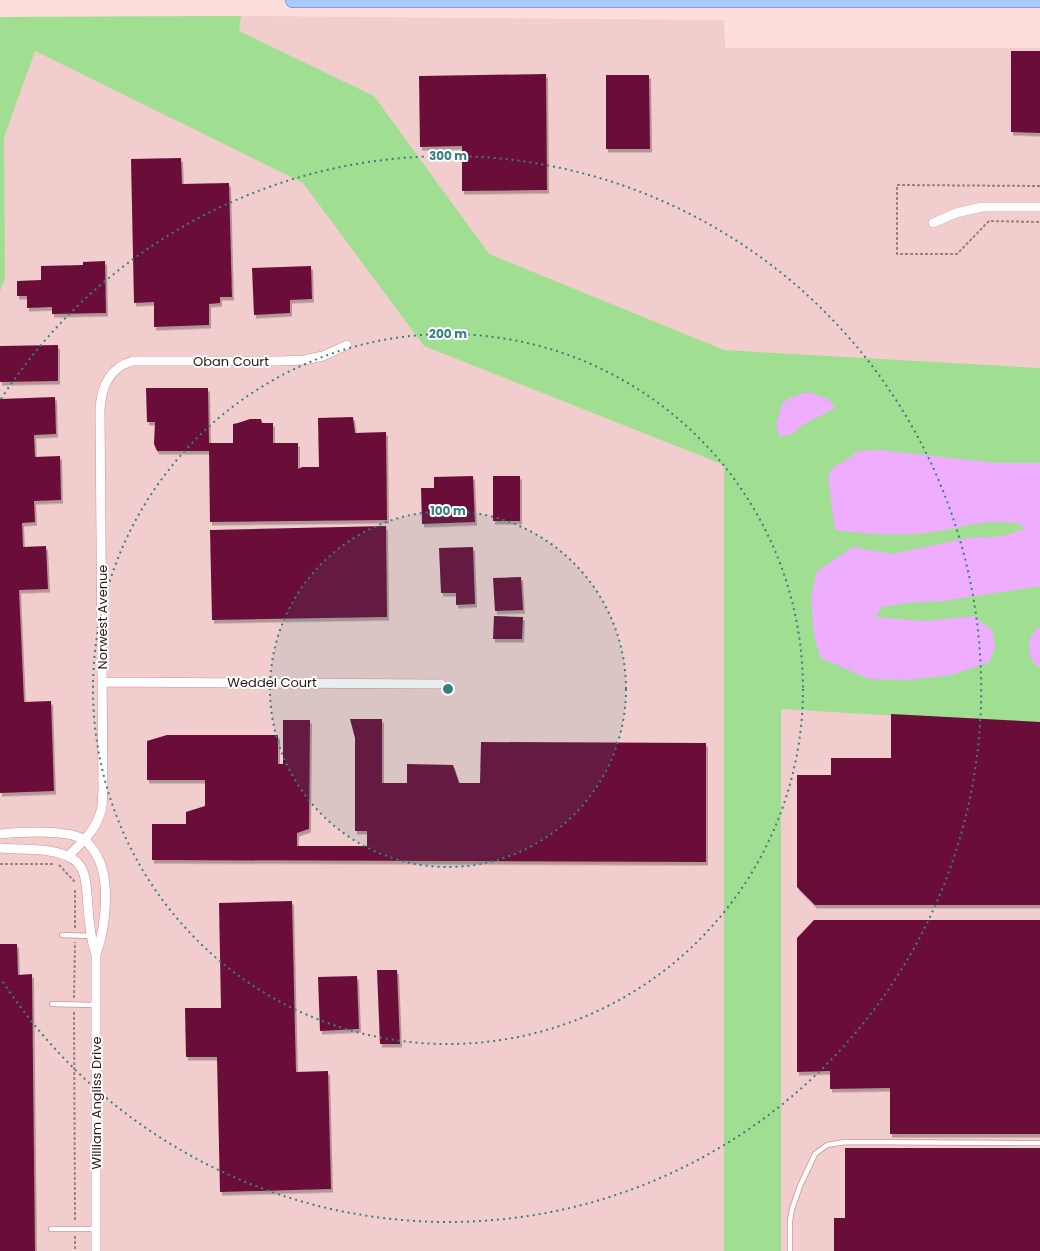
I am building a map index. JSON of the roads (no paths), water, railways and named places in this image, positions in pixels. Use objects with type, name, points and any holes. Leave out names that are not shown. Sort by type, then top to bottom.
[{"type":"main road","points":[[293,0],[1040,0]]},
{"type":"street","points":[[933,223],[956,213],[982,207],[1040,207]]},
{"type":"street","name":"Oban Court","points":[[115,370],[121,365],[133,361],[280,362],[304,360],[322,356],[347,345]]},
{"type":"street","name":"Norwest Avenue","points":[[68,856],[86,840],[96,824],[101,810],[103,792],[100,400],[105,384],[115,370]]},
{"type":"street","name":"Weddel Court","points":[[102,682],[441,684]]},
{"type":"street","points":[[0,834],[55,833],[70,835],[86,840]]},
{"type":"street","name":"William Angliss Drive","points":[[86,840],[95,852],[102,867],[104,879],[104,922],[102,936],[96,955]]},
{"type":"street","points":[[0,848],[38,849],[68,856]]},
{"type":"street","name":"William Angliss Drive","points":[[68,856],[77,862],[87,882],[91,936],[96,955],[96,1251]]},
{"type":"lane","points":[[62,935],[102,936]]},
{"type":"lane","points":[[52,1004],[96,1005]]},
{"type":"lane","points":[[790,1251],[790,1222],[795,1200],[815,1154],[827,1145],[845,1142],[1040,1143]]},
{"type":"lane","points":[[51,1229],[96,1229]]}]
